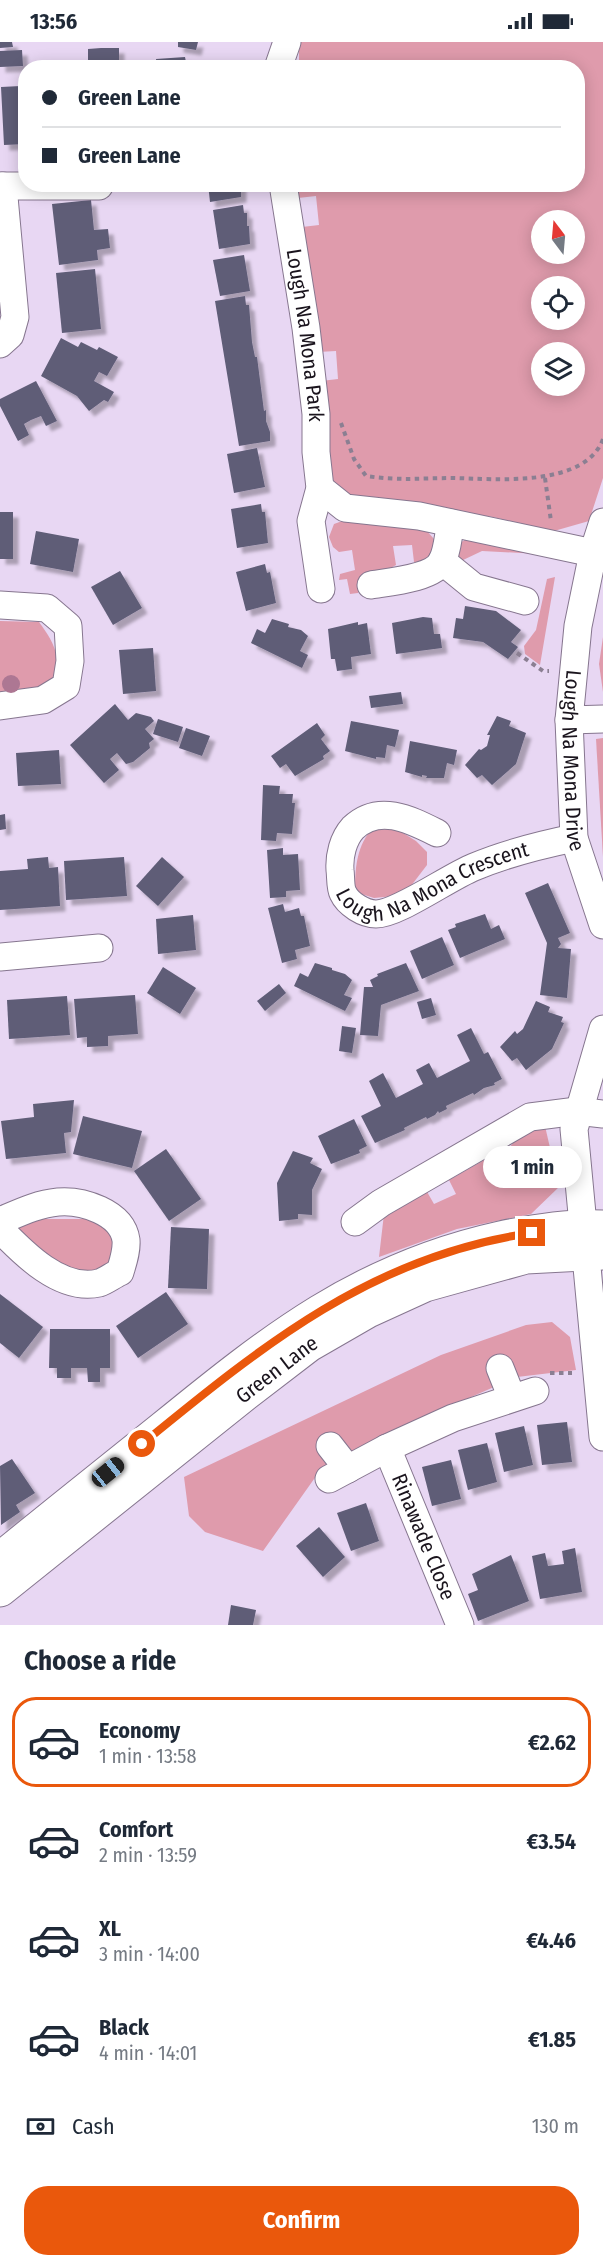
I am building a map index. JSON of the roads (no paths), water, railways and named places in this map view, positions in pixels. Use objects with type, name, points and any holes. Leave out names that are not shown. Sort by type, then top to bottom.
[{"type":"street","points":[[280,60],[286,42]]},
{"type":"street","points":[[0,344],[10,335],[15,317],[1,186],[18,186]]},
{"type":"street","name":"Lough Na Mona Park","points":[[284,192],[306,328],[316,414],[315,452],[320,488],[311,521],[321,590]]},
{"type":"street","points":[[320,488],[345,508],[451,523],[593,553]]},
{"type":"street","name":"Lough Na Mona Drive","points":[[603,522],[593,553],[578,626],[569,720],[574,838],[603,925]]},
{"type":"street","points":[[371,585],[417,576],[434,570],[442,561],[451,523]]},
{"type":"street","points":[[442,561],[474,587],[525,601]]},
{"type":"street","points":[[0,605],[48,608],[68,626],[70,661],[66,686],[44,700],[0,706]]},
{"type":"street","points":[[569,720],[603,719]]},
{"type":"street","name":"Lough Na Mona Crescent","points":[[437,833],[405,817],[387,814],[370,818],[353,828],[342,846],[340,865],[342,892],[356,908],[375,914],[396,910],[473,867],[523,849],[574,838]]},
{"type":"street","points":[[0,957],[99,948]]},
{"type":"street","points":[[603,1029],[590,1112],[574,1129],[595,1239],[596,1373],[603,1437]]},
{"type":"street","points":[[355,1222],[381,1203],[530,1117],[590,1112]]},
{"type":"street","points":[[0,1221],[34,1207],[60,1202],[83,1203],[104,1212],[122,1227],[126,1240],[125,1254],[120,1272],[98,1283],[67,1281],[29,1260],[0,1229]]},
{"type":"street","name":"Green Lane","points":[[0,1558],[262,1348],[326,1306],[398,1269],[553,1241],[595,1239]]},
{"type":"street","name":"Green Lane","points":[[0,1590],[157,1467],[244,1394],[309,1345],[368,1311],[425,1285],[595,1239]]},
{"type":"street","name":"Rinawade Close","points":[[330,1446],[338,1474],[387,1448],[453,1418],[524,1394],[500,1368]]},
{"type":"street","name":"Rinawade Close","points":[[387,1448],[460,1625]]},
{"type":"street","points":[[74,1499],[112,1484],[136,1466],[157,1467]]},
{"type":"street","points":[[0,1576],[14,1565],[46,1554]]}]
